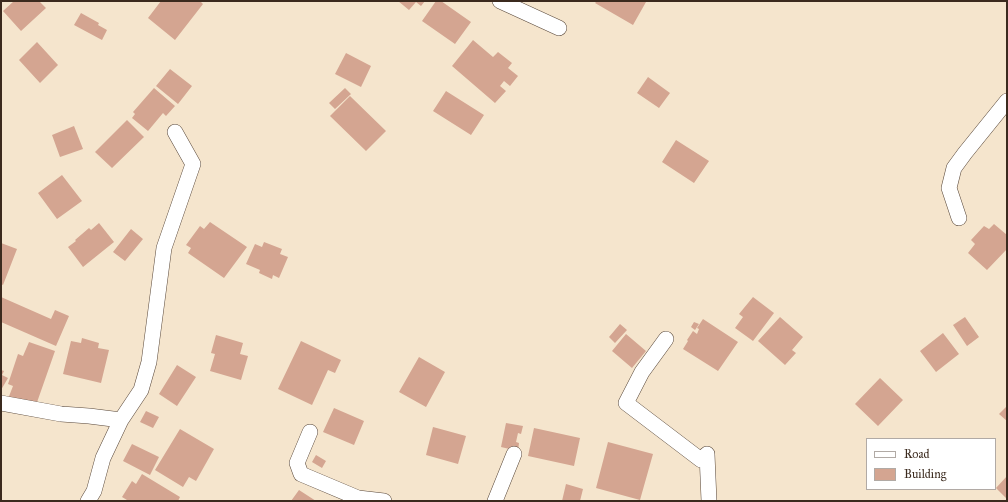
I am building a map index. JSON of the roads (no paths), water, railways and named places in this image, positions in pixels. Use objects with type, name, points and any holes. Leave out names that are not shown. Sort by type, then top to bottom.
[{"type":"street","points":[[500,1],[559,28]]},
{"type":"street","points":[[959,218],[949,188],[954,168],[1007,101]]},
{"type":"street","points":[[88,501],[94,491],[102,458],[121,420],[141,390],[149,362],[164,248],[194,164],[175,132]]},
{"type":"street","points":[[666,339],[642,372],[626,403],[701,460],[707,454],[710,501]]},
{"type":"street","points":[[1,403],[61,414],[121,420]]},
{"type":"street","points":[[310,432],[297,463],[301,474],[358,498],[384,501]]},
{"type":"street","points":[[495,501],[514,454]]}]
